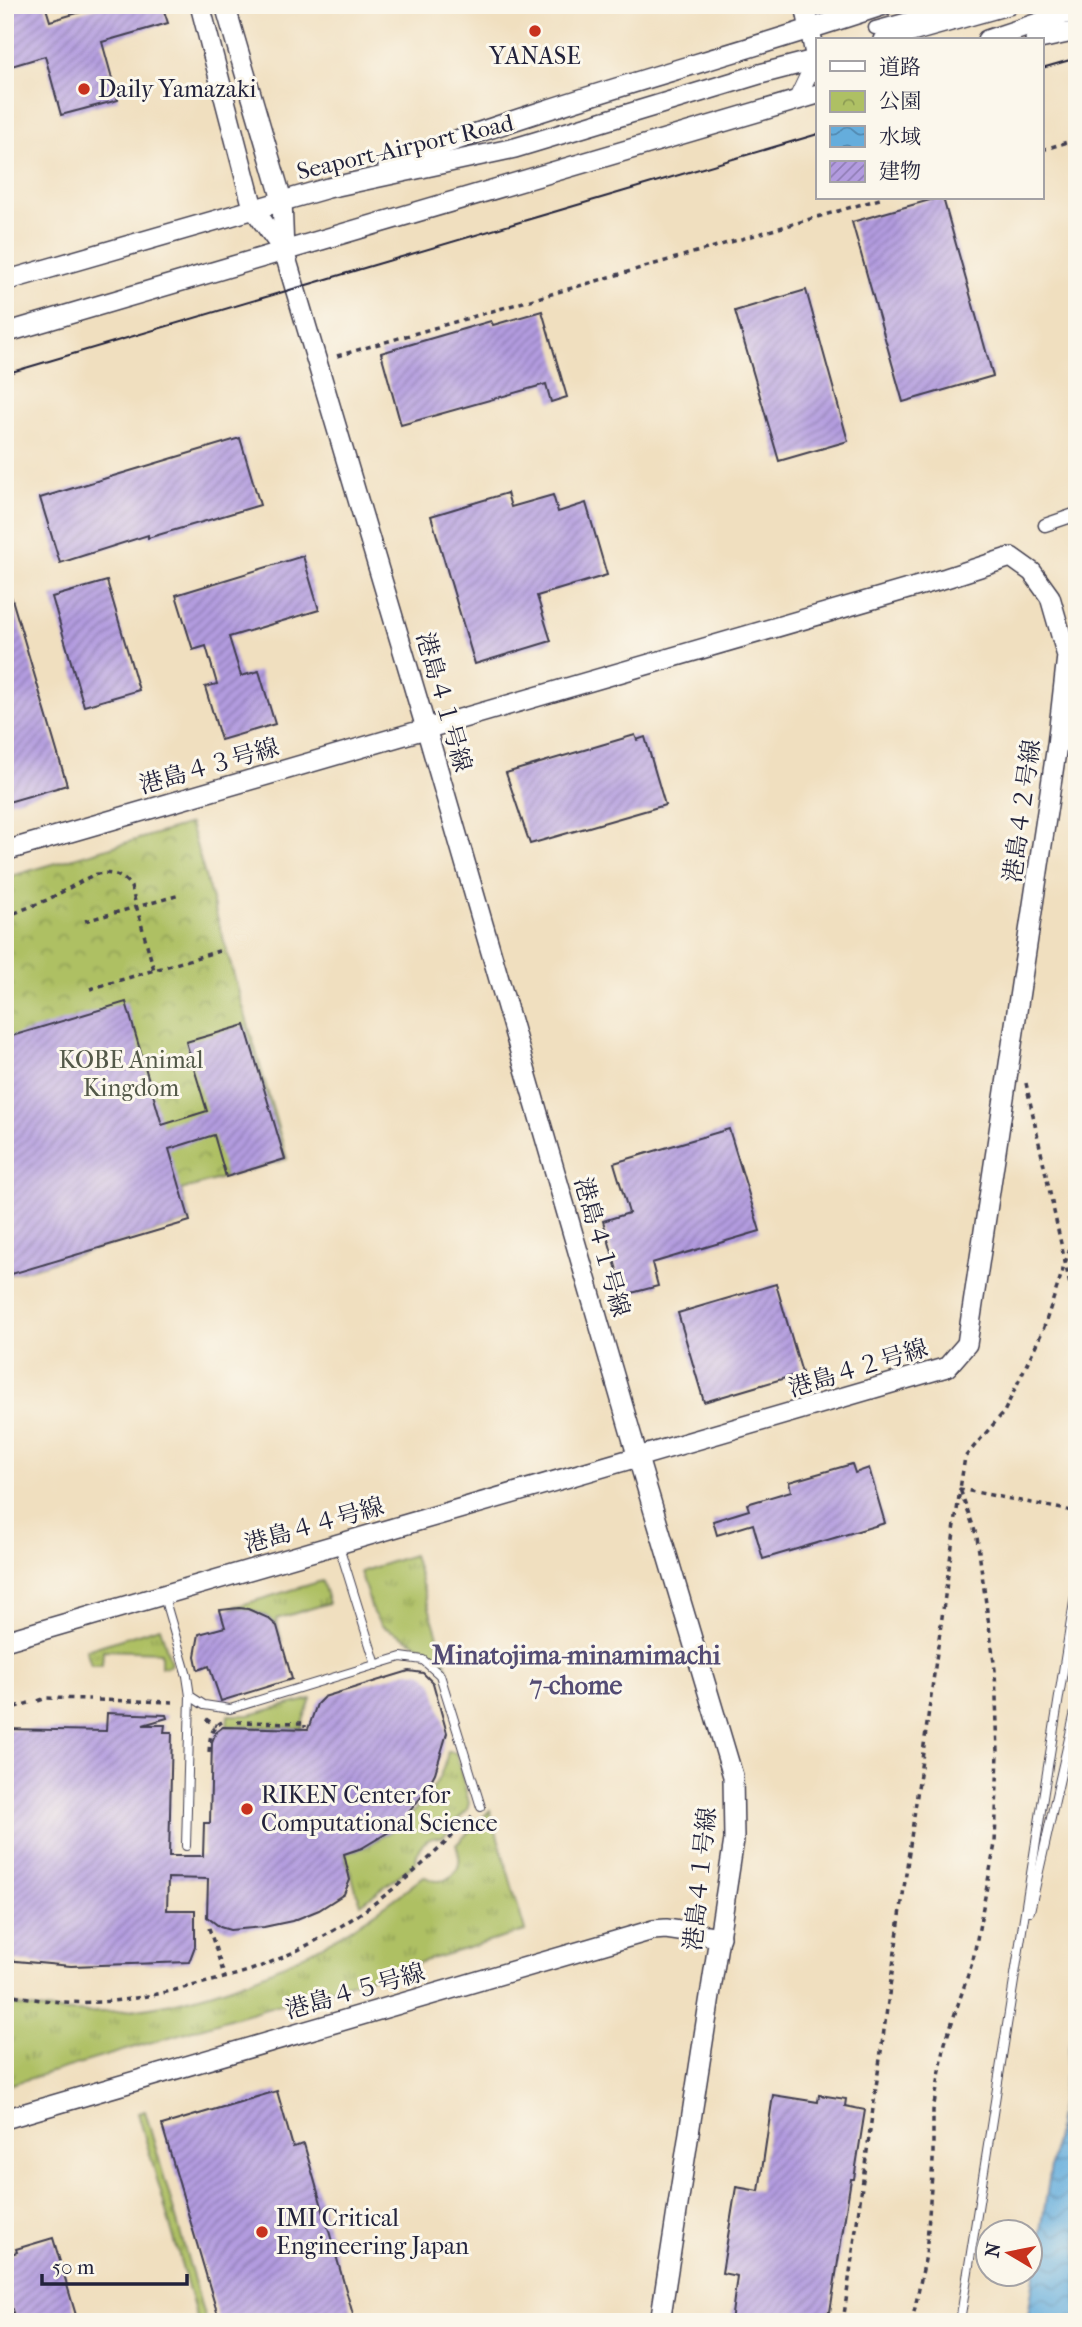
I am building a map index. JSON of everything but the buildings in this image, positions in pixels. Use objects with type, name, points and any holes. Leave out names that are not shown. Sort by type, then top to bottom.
[{"type":"street","points":[[200,5],[253,208],[284,251]]},
{"type":"street","name":"港島４１号線","points":[[225,5],[282,200],[284,251],[733,1776],[734,1840],[660,2322]]},
{"type":"street","points":[[805,5],[816,55]]},
{"type":"street","points":[[328,188],[467,135],[884,5]]},
{"type":"street","points":[[879,34],[959,5]]},
{"type":"street","points":[[879,34],[1008,5]]},
{"type":"street","points":[[993,38],[1077,10]]},
{"type":"street","points":[[1044,38],[1077,31]]},
{"type":"street","name":"Seaport-Airport Road","points":[[5,281],[328,188],[515,148],[816,59]]},
{"type":"street","points":[[796,101],[816,61]]},
{"type":"street","points":[[5,333],[816,95]]},
{"type":"street","points":[[1045,525],[1077,514]]},
{"type":"street","name":"港島４２号線","points":[[426,728],[1011,557],[1032,572],[1050,597],[1072,655],[967,1344],[947,1367],[638,1458]]},
{"type":"street","name":"港島４３号線","points":[[5,851],[426,728]]},
{"type":"street","name":"港島４４号線","points":[[5,1641],[638,1458]]},
{"type":"street","name":"港島４５号線","points":[[5,2119],[653,1930],[666,1929],[720,1937]]},
{"type":"lane","points":[[338,1543],[376,1665]]},
{"type":"lane","points":[[960,2322],[1077,1583]]},
{"type":"lane","points":[[163,1594],[187,1676],[190,1696],[186,1846]]},
{"type":"lane","points":[[190,1696],[212,1707],[230,1709],[376,1665],[409,1657],[424,1660],[440,1675],[481,1807]]},
{"type":"lane","points":[[1012,1993],[1077,1703]]},
{"type":"path","points":[[1044,149],[1077,139]]},
{"type":"path","points":[[337,356],[876,200]]},
{"type":"path","points":[[5,917],[102,873],[126,879],[131,887],[154,970]]},
{"type":"path","points":[[85,921],[180,895]]},
{"type":"path","points":[[90,989],[219,951]]},
{"type":"path","points":[[1026,1080],[1077,1317]]},
{"type":"path","points":[[843,2322],[965,1457],[1004,1412],[1043,1330],[1077,1227]]},
{"type":"path","points":[[960,1489],[1077,1512]]},
{"type":"path","points":[[912,2322],[926,2255],[933,2161],[933,2110],[945,2043],[973,1960],[995,1844],[998,1752],[995,1670],[977,1537],[960,1489]]},
{"type":"path","points":[[38,1701],[46,1698],[90,1699]]},
{"type":"path","points":[[98,1700],[181,1702],[216,1726]]},
{"type":"path","points":[[5,1710],[29,1703]]},
{"type":"path","points":[[209,1752],[211,1734],[216,1726],[224,1721],[304,1723],[305,1727]]},
{"type":"path","points":[[5,1993],[48,2002],[100,2004],[152,1997],[225,1978],[298,1950],[365,1911],[430,1860],[481,1807]]},
{"type":"path","points":[[209,1928],[225,1978]]},
{"type":"green space","name":"KOBE Animal Kingdom","points":[[190,824],[287,1159],[181,1190],[190,1221],[5,1276],[5,878]]},
{"type":"green space","points":[[413,1555],[448,1669],[425,1648],[382,1626],[373,1613],[360,1572]]},
{"type":"green space","points":[[322,1581],[329,1603],[276,1619],[279,1631],[272,1621],[262,1614],[231,1608]]},
{"type":"green space","points":[[160,1627],[171,1663],[169,1666],[161,1667],[161,1652],[103,1650],[102,1665],[91,1665],[86,1650]]},
{"type":"green space","points":[[311,1699],[302,1728],[227,1726],[228,1715],[249,1715]]},
{"type":"green space","points":[[448,1751],[456,1753],[469,1803],[467,1810],[443,1837],[432,1838],[423,1843],[416,1863],[361,1904],[344,1854],[378,1839],[410,1815],[435,1785]]},
{"type":"green space","points":[[490,1810],[525,1931],[5,2086],[5,2003],[61,2011],[117,2011],[173,2003],[227,1988],[280,1966],[331,1940],[379,1910],[424,1876],[440,1881],[453,1875],[459,1862],[456,1845]]},
{"type":"green space","points":[[145,2111],[206,2322],[198,2322],[138,2113]]},
{"type":"water","points":[[1077,1997],[1077,2322],[1027,2322],[1032,2288],[1044,2288],[1043,2218]]},
{"type":"tram line","points":[[1044,67],[1077,58]]},
{"type":"tram line","points":[[5,374],[816,135]]},
{"type":"place","name":"YANASE","points":[[535,31]]},
{"type":"place","name":"Daily Yamazaki","points":[[84,89]]},
{"type":"place","name":"RIKEN Center for Computational Science","points":[[247,1809]]},
{"type":"place","name":"IMI Critical Engineering Japan","points":[[262,2232]]},
{"type":"district","name":"Minatojima-minamimachi 7-chome","points":[[576,1670]]}]
